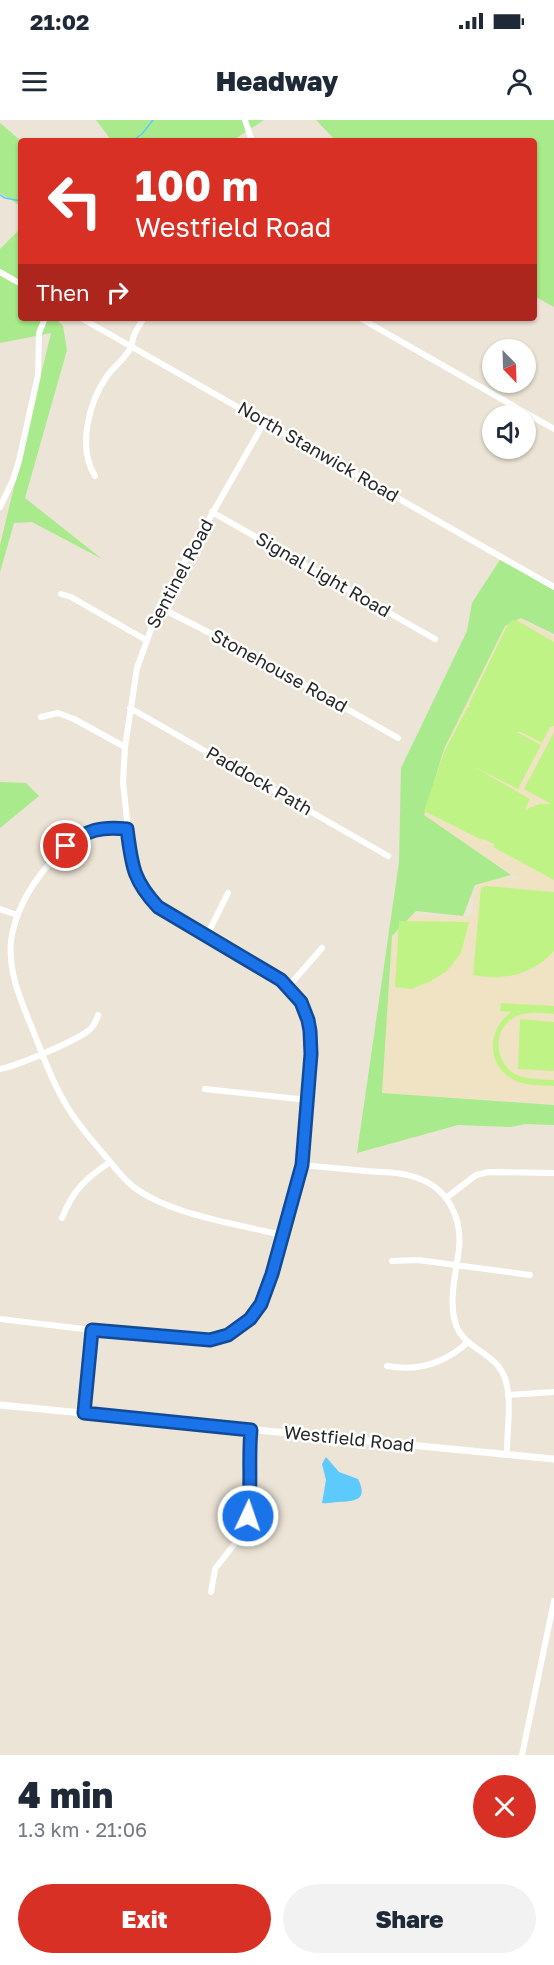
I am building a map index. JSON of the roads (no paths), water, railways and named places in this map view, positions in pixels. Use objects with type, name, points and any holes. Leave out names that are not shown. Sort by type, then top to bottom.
[{"type":"street","points":[[244,120],[251,138]]},
{"type":"street","points":[[0,272],[18,282]]},
{"type":"street","points":[[0,507],[19,461],[38,375],[39,333],[44,321]]},
{"type":"street","name":"North Stanwick Road","points":[[86,321],[554,587]]},
{"type":"street","points":[[95,476],[89,466],[85,439],[95,396],[108,375],[132,346],[133,337],[142,321]]},
{"type":"street","points":[[365,321],[554,429]]},
{"type":"street","name":"Sentinel Road","points":[[0,1319],[210,1340],[228,1335],[244,1326],[261,1304],[272,1274],[302,1165],[311,1054],[308,1020],[301,1002],[288,987],[261,968],[166,914],[144,892],[132,867],[123,782],[130,708],[137,668],[146,640],[159,607],[265,421]]},
{"type":"street","name":"Signal Light Road","points":[[212,512],[435,639]]},
{"type":"street","points":[[61,594],[146,640]]},
{"type":"street","name":"Stonehouse Road","points":[[159,607],[247,652],[398,738]]},
{"type":"street","name":"Paddock Path","points":[[130,708],[388,855]]},
{"type":"street","points":[[41,717],[58,713],[74,719],[125,747]]},
{"type":"street","points":[[127,829],[111,827],[82,834],[66,846],[36,880],[17,915],[11,940],[12,973],[18,994],[67,1107],[84,1132],[136,1189],[159,1202],[193,1213],[282,1235]]},
{"type":"street","points":[[206,937],[228,893]]},
{"type":"street","points":[[0,909],[17,915]]},
{"type":"street","points":[[288,987],[322,948]]},
{"type":"street","points":[[0,1069],[43,1054],[88,1031],[98,1015]]},
{"type":"street","points":[[205,1089],[308,1100]]},
{"type":"street","points":[[62,1218],[76,1189],[93,1173],[110,1162]]},
{"type":"street","points":[[302,1165],[418,1178],[434,1186],[446,1198],[455,1212],[459,1228],[452,1311],[457,1328],[468,1342],[498,1365],[505,1376],[508,1395],[507,1455]]},
{"type":"street","points":[[446,1198],[476,1175],[489,1172],[554,1173]]},
{"type":"street","points":[[392,1261],[418,1260],[530,1275]]},
{"type":"street","points":[[84,1413],[92,1330]]},
{"type":"street","points":[[387,1366],[411,1368],[427,1366],[443,1361],[468,1342]]},
{"type":"street","points":[[508,1395],[554,1392]]},
{"type":"street","name":"Westfield Road","points":[[0,1405],[554,1459]]},
{"type":"street","points":[[211,1592],[215,1569],[239,1538],[248,1516],[251,1430]]},
{"type":"street","points":[[522,1755],[554,1601]]},
{"type":"water","points":[[326,1457],[339,1472],[358,1479],[361,1496],[349,1501],[322,1503],[326,1480],[322,1464]]},
{"type":"waterway","points":[[136,138],[153,120]]},
{"type":"waterway","points":[[0,195],[18,200]]}]
